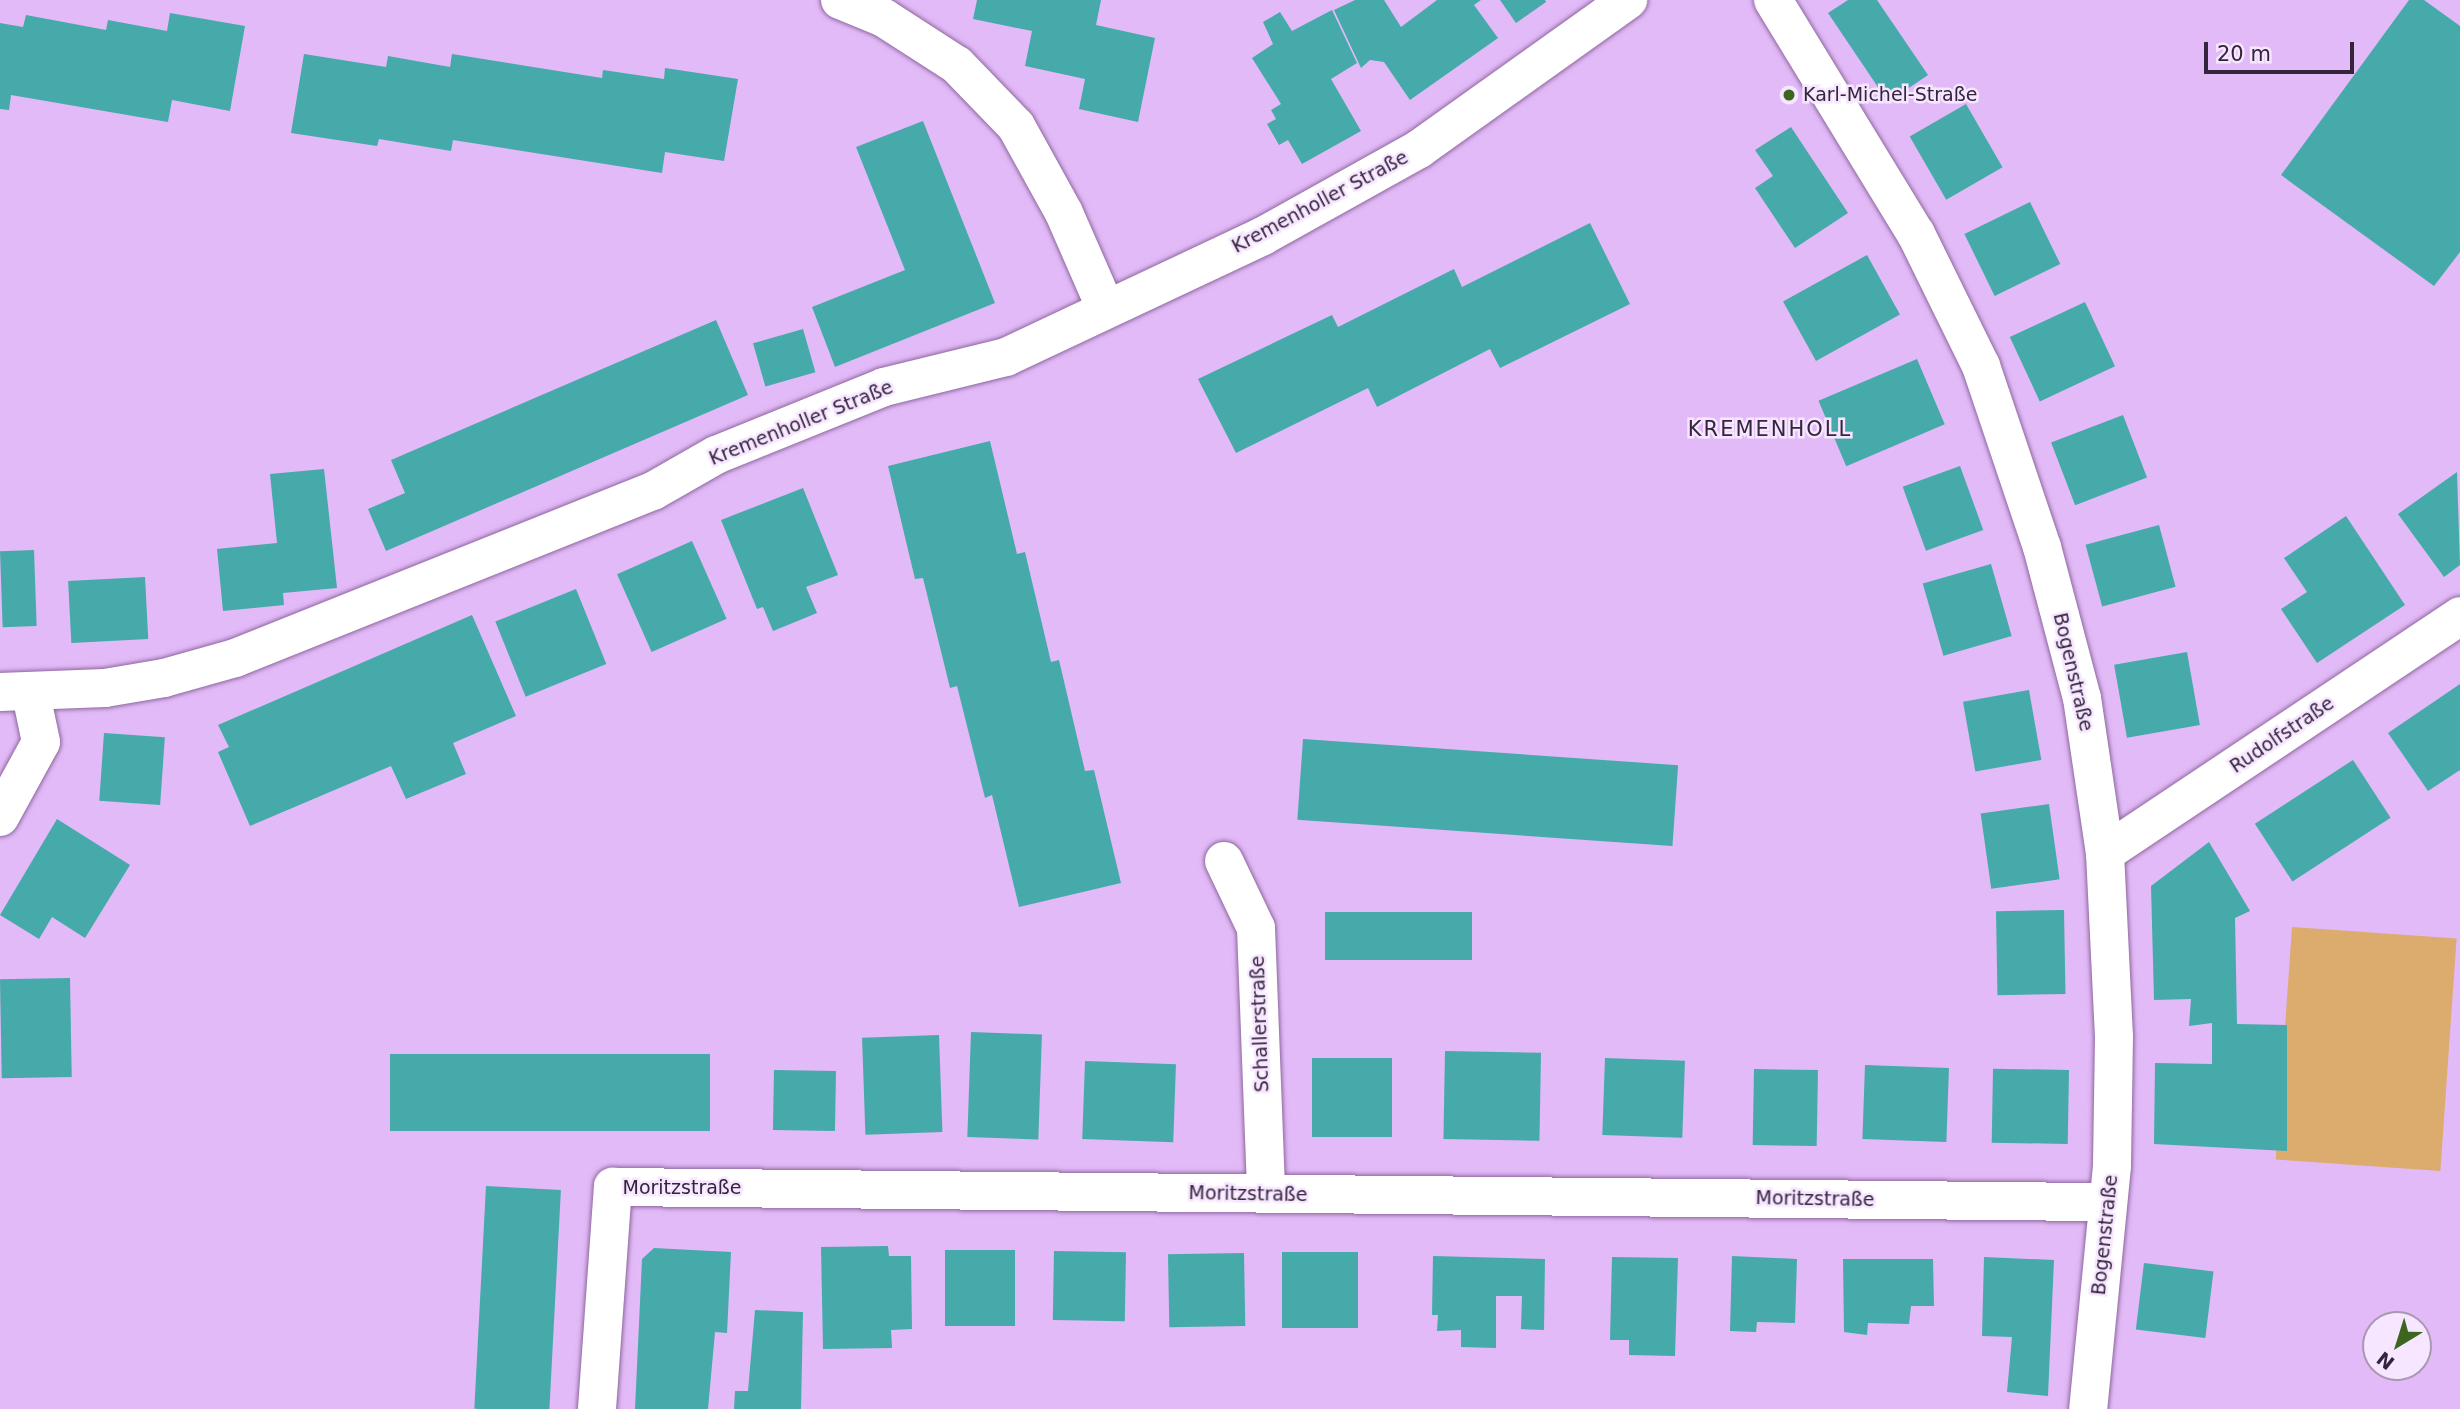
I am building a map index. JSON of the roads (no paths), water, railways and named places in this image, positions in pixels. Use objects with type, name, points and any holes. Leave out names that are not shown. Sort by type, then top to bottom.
[{"type":"street","points":[[840,0],[884,18],[957,65],[1016,126],[1064,213],[1105,307]]},
{"type":"street","name":"Kremenholler Straße","points":[[15,693],[152,680],[236,658],[653,491],[716,455],[884,387],[1006,357],[1105,307],[1264,236],[1419,149],[1628,0]]},
{"type":"street","name":"Bogenstraße","points":[[1773,0],[1916,234],[1981,366],[2042,547],[2082,698],[2105,853],[2114,1037],[2112,1166],[2106,1202],[2088,1409]]},
{"type":"street","name":"Rudolfstraße","points":[[2105,853],[2460,616]]},
{"type":"street","points":[[0,817],[41,741],[15,693]]},
{"type":"street","name":"Schallerstraße","points":[[1224,861],[1256,928],[1266,1194]]},
{"type":"street","name":"Moritzstraße","points":[[597,1409],[614,1187],[2106,1202]]},
{"type":"place","name":"Karl-Michel-Straße","points":[[1789,95]]},
{"type":"district","name":"KREMENHOLL","points":[[1770,429]]}]
